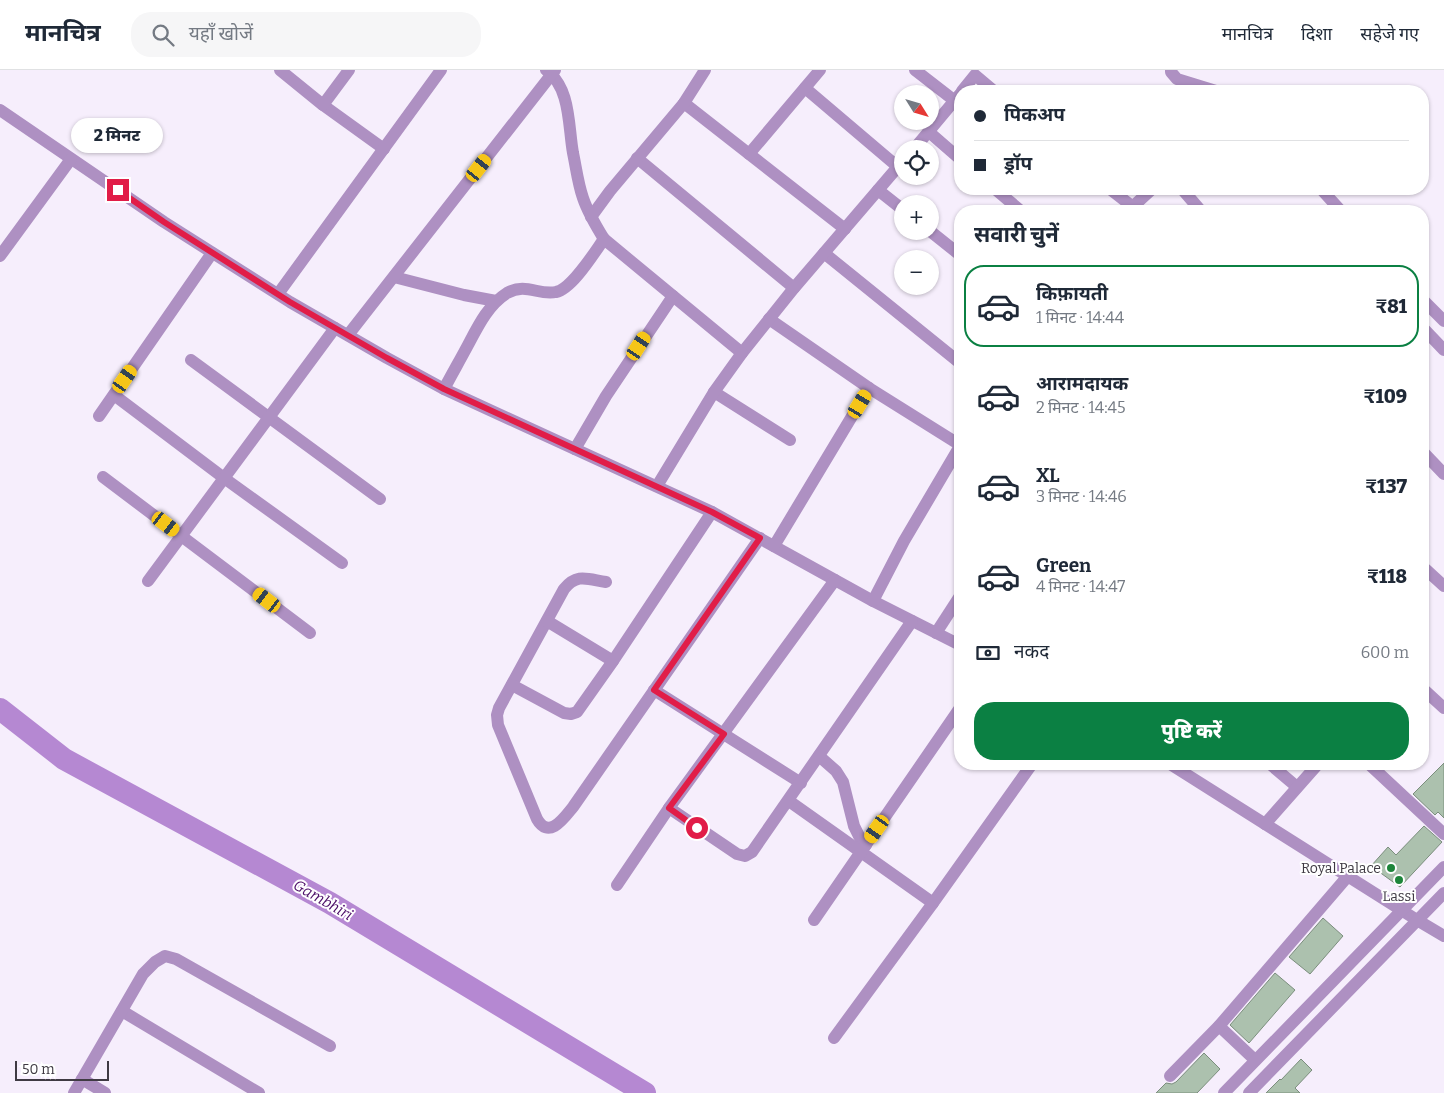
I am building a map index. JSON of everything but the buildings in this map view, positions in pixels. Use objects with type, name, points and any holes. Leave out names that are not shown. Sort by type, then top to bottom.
[{"type":"street","points":[[280,70],[384,149]]},
{"type":"street","points":[[324,105],[349,70]]},
{"type":"street","points":[[278,294],[441,70]]},
{"type":"street","points":[[591,217],[610,191],[684,103],[705,70]]},
{"type":"street","points":[[749,154],[820,70]]},
{"type":"street","points":[[915,70],[954,93]]},
{"type":"street","points":[[1171,70],[1177,79],[1196,85]]},
{"type":"street","points":[[348,336],[551,72],[561,90],[568,110],[573,151],[583,197],[591,217],[604,239],[742,353]]},
{"type":"street","points":[[967,85],[977,72],[989,85]]},
{"type":"street","points":[[805,88],[894,159]]},
{"type":"street","points":[[921,140],[954,102]]},
{"type":"street","points":[[684,103],[845,229]]},
{"type":"street","points":[[0,110],[164,222],[348,336],[444,389],[712,512],[873,601],[954,642]]},
{"type":"street","points":[[928,132],[954,154]]},
{"type":"street","points":[[637,158],[794,288]]},
{"type":"street","points":[[0,256],[71,159]]},
{"type":"street","points":[[657,486],[714,392],[742,353],[794,288],[894,171]]},
{"type":"street","points":[[878,190],[894,203]]},
{"type":"street","points":[[1002,195],[1015,205]]},
{"type":"street","points":[[1116,195],[1126,205]]},
{"type":"street","points":[[1134,205],[1145,195]]},
{"type":"street","points":[[1187,195],[1197,205]]},
{"type":"street","points":[[1326,195],[1336,205]]},
{"type":"street","points":[[939,238],[954,250]]},
{"type":"street","points":[[444,389],[484,316],[496,301],[508,292],[521,288],[554,293],[564,289],[574,280],[604,239]]},
{"type":"street","points":[[99,416],[212,253]]},
{"type":"street","points":[[824,254],[954,358]]},
{"type":"street","points":[[394,277],[496,301]]},
{"type":"street","points":[[575,449],[606,396],[672,296]]},
{"type":"street","points":[[1429,306],[1444,321]]},
{"type":"street","points":[[769,319],[869,388],[954,442]]},
{"type":"street","points":[[148,581],[335,328]]},
{"type":"street","points":[[1429,334],[1444,350]]},
{"type":"street","points":[[191,360],[380,499]]},
{"type":"street","points":[[774,546],[869,388]]},
{"type":"street","points":[[714,392],[790,440]]},
{"type":"street","points":[[114,394],[224,478],[342,563]]},
{"type":"street","points":[[873,601],[904,541],[954,456]]},
{"type":"street","points":[[1429,459],[1444,474]]},
{"type":"street","points":[[103,477],[310,633]]},
{"type":"street","points":[[512,685],[556,710],[571,714],[577,712],[712,512]]},
{"type":"street","points":[[606,582],[583,578],[569,582],[499,708],[497,715],[498,725],[537,819],[540,825],[546,827],[553,827],[560,822],[573,807],[760,538]]},
{"type":"street","points":[[1429,574],[1444,586]]},
{"type":"street","points":[[617,885],[669,808],[835,580]]},
{"type":"street","points":[[936,633],[954,605]]},
{"type":"street","points":[[547,621],[613,661]]},
{"type":"street","points":[[669,808],[736,854],[745,856],[752,852],[912,621]]},
{"type":"street","points":[[654,690],[801,783]]},
{"type":"street","points":[[1429,694],[1444,708]]},
{"type":"street","points":[[814,920],[954,717]]},
{"type":"street","points":[[819,756],[836,771],[843,782],[854,826],[863,849]]},
{"type":"street","points":[[834,1038],[1028,770]]},
{"type":"street","points":[[1180,770],[1444,936]]},
{"type":"street","points":[[1277,770],[1297,787]]},
{"type":"street","points":[[1265,824],[1313,770]]},
{"type":"street","points":[[1375,770],[1444,834]]},
{"type":"street","points":[[789,801],[863,849],[932,903]]},
{"type":"street","points":[[1224,1093],[1444,867]]},
{"type":"street","points":[[1170,1076],[1219,1026],[1348,876]]},
{"type":"street","points":[[1249,1093],[1444,893]]},
{"type":"street","points":[[74,1093],[143,974],[155,962],[165,956],[176,959],[330,1046]]},
{"type":"street","points":[[122,1011],[259,1093]]},
{"type":"street","points":[[1219,1026],[1255,1060]]},
{"type":"street","points":[[82,1079],[105,1093]]},
{"type":"waterway","name":"Gambhiri","points":[[0,709],[64,759],[330,903],[645,1093]]},
{"type":"place","name":"Royal Palace","points":[[1391,868]]},
{"type":"place","name":"Lassi","points":[[1399,880]]},
{"type":"route","points":[[118,190],[164,222],[290,302],[444,389],[712,512],[760,538],[654,690],[724,734],[669,808],[697,828]]}]
